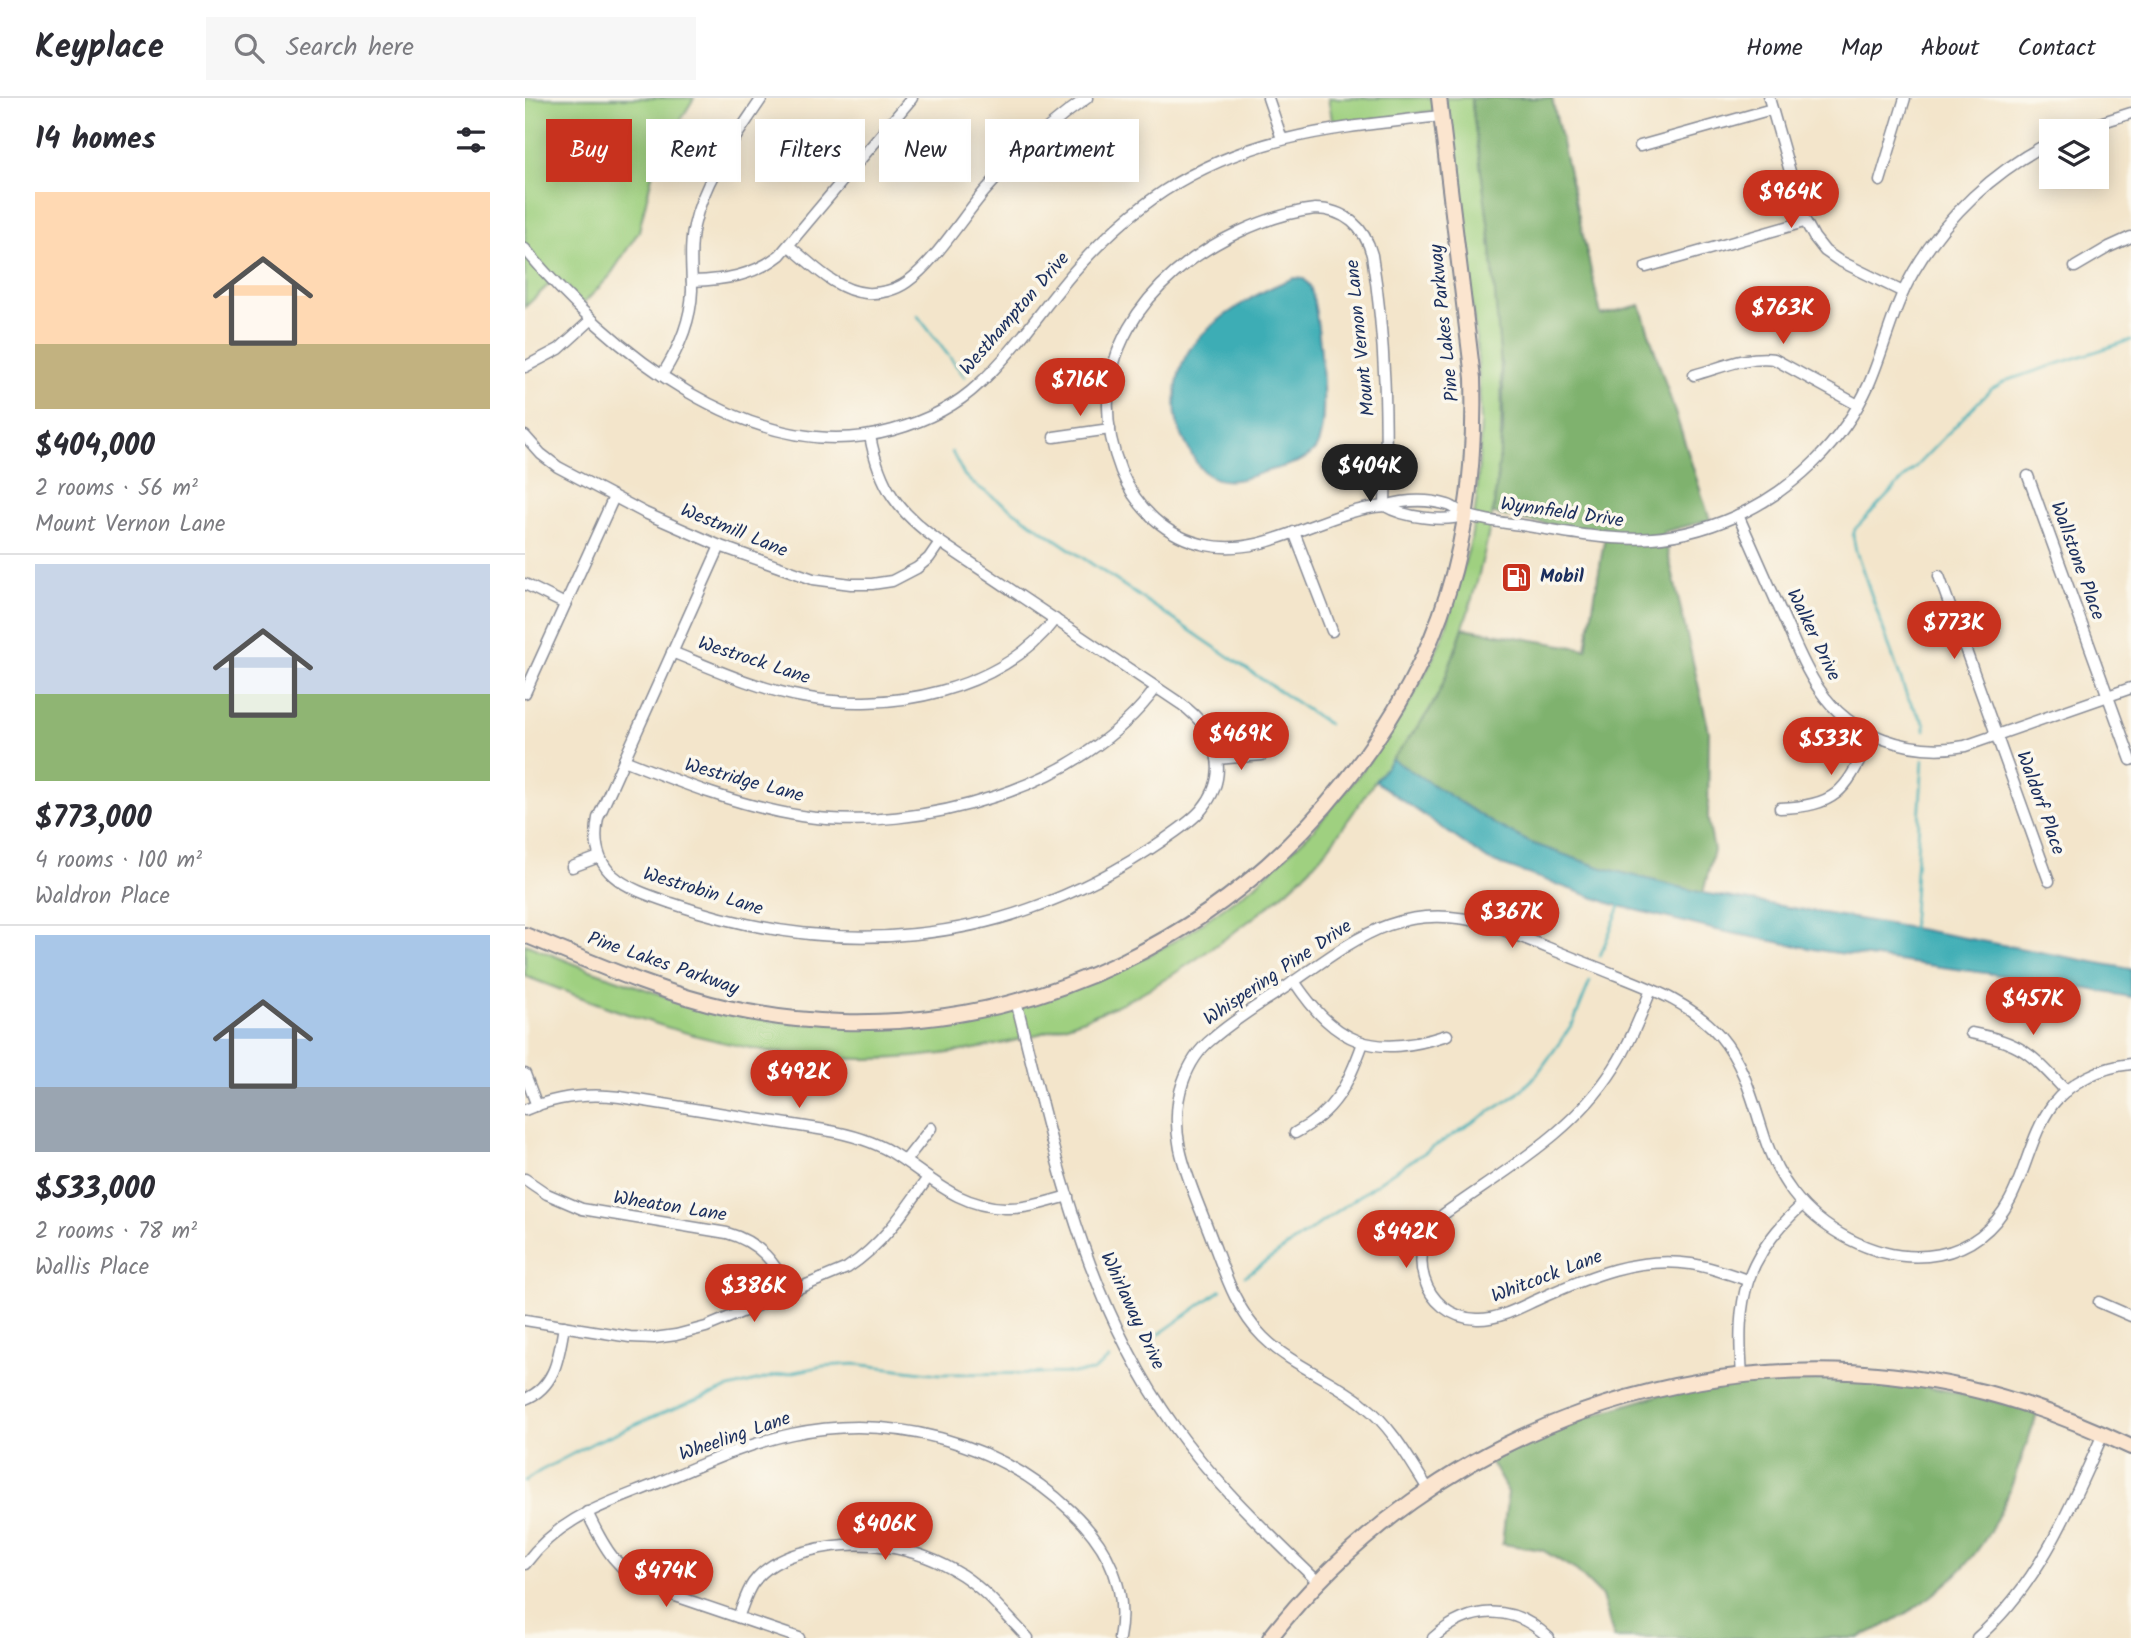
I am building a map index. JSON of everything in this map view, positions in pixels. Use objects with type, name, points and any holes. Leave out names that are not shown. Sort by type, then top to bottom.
[{"type":"street","points":[[662,375],[677,351],[686,328],[692,281],[692,239],[700,205],[725,156],[762,98]]},
{"type":"street","points":[[692,281],[730,278],[754,271],[773,260],[789,246],[912,98]]},
{"type":"street","points":[[789,246],[844,287],[867,293],[899,287],[920,272],[985,191],[1014,160],[1047,129],[1087,98]]},
{"type":"street","points":[[1268,98],[1282,139]]},
{"type":"street","name":"Pine Lakes Parkway","points":[[525,935],[617,972],[698,1000],[771,1016],[841,1022],[894,1021],[943,1016],[1016,1001],[1095,975],[1174,935],[1206,914],[1248,883],[1289,846],[1311,823],[1370,749],[1413,679],[1436,628],[1460,547],[1473,420],[1472,378],[1439,98]]},
{"type":"street","points":[[1769,98],[1804,222],[1818,242],[1834,257],[1903,292]]},
{"type":"street","points":[[1879,181],[1905,98]]},
{"type":"street","points":[[1640,146],[1772,109]]},
{"type":"street","points":[[2109,120],[2131,113]]},
{"type":"street","name":"Westhampton Drive","points":[[525,249],[556,286],[591,320],[662,375],[723,408],[776,430],[819,438],[870,436],[929,418],[974,389],[1013,347],[1077,268],[1113,231],[1145,205],[1204,168],[1282,139],[1339,128],[1441,116]]},
{"type":"street","name":"Wynnfield Drive","points":[[1465,515],[1597,538],[1636,540],[1686,533],[1738,515],[1768,498],[1808,468],[1834,440],[1858,405],[1903,292],[1934,242],[1966,204],[2003,172],[2039,150]]},
{"type":"street","name":"Mount Vernon Lane","points":[[1385,506],[1386,378],[1372,255],[1367,239],[1357,226],[1332,211],[1315,209],[1299,211],[1254,225],[1196,257],[1156,290],[1131,321],[1116,355],[1109,391],[1110,429],[1118,463],[1133,494],[1149,515],[1177,534],[1202,544],[1234,548],[1257,544],[1349,513],[1385,506],[1405,501],[1448,505],[1465,515]]},
{"type":"street","points":[[1646,267],[1804,222]]},
{"type":"street","points":[[2074,267],[2131,237]]},
{"type":"street","points":[[525,367],[559,349],[591,320]]},
{"type":"street","points":[[1694,375],[1748,359],[1774,359],[1858,405]]},
{"type":"street","points":[[1054,437],[1110,429]]},
{"type":"street","name":"Westmill Lane","points":[[525,436],[541,454],[558,467],[614,497],[720,546],[813,579],[841,584],[882,583],[908,574],[924,563],[940,542]]},
{"type":"street","points":[[870,436],[878,470],[891,497],[907,516],[940,542],[1188,708],[1201,721],[1213,741],[1217,759],[1262,755]]},
{"type":"street","name":"Wallstone Place","points":[[2028,476],[2131,760]]},
{"type":"street","points":[[525,693],[614,497]]},
{"type":"street","name":"Walker Drive","points":[[1738,515],[1817,687],[1840,712],[1873,735],[1905,745],[1941,749],[1974,744],[2131,688]]},
{"type":"street","points":[[1294,532],[1332,631]]},
{"type":"street","points":[[572,867],[599,857],[596,835],[598,818],[720,546]]},
{"type":"street","name":"Waldorf Place","points":[[1939,576],[2049,881]]},
{"type":"street","points":[[525,584],[565,604]]},
{"type":"street","name":"Westrock Lane","points":[[672,652],[742,679],[801,697],[849,702],[885,701],[937,692],[984,674],[1030,647],[1055,619]]},
{"type":"street","name":"Westridge Lane","points":[[624,760],[716,794],[777,811],[849,820],[907,817],[994,797],[1054,771],[1113,731],[1139,709],[1156,688]]},
{"type":"street","points":[[1780,808],[1817,805],[1835,795],[1851,776],[1873,735]]},
{"type":"street","name":"Westrobin Lane","points":[[599,857],[612,876],[633,889],[694,911],[741,924],[833,937],[935,931],[1028,910],[1081,888],[1135,859],[1173,834],[1202,808],[1213,791],[1217,778],[1217,759]]},
{"type":"street","name":"Whispering Pine Drive","points":[[1428,1489],[1381,1420],[1352,1396],[1283,1354],[1252,1324],[1230,1286],[1181,1156],[1176,1135],[1177,1110],[1186,1074],[1197,1055],[1228,1026],[1356,939],[1413,918],[1465,918],[1489,924],[1651,990],[1691,1010],[1728,1046],[1748,1083],[1772,1158],[1802,1205],[1831,1229],[1863,1245],[1902,1256],[1921,1257],[1956,1250],[1979,1236],[2001,1213],[2015,1189],[2045,1116],[2066,1091],[2093,1074],[2131,1065]]},
{"type":"street","points":[[1294,981],[1325,1021],[1363,1043],[1385,1047],[1409,1046],[1447,1035]]},
{"type":"street","name":"Whitcock Lane","points":[[1651,990],[1622,1055],[1584,1107],[1540,1148],[1434,1223],[1425,1238],[1422,1250],[1424,1281],[1434,1297],[1449,1311],[1469,1318],[1483,1319],[1514,1310],[1605,1272],[1641,1264],[1693,1264],[1747,1280]]},
{"type":"street","name":"Whirlaway Drive","points":[[1016,1001],[1085,1252],[1101,1295],[1125,1346],[1163,1409],[1194,1452],[1224,1487],[1318,1582]]},
{"type":"street","points":[[1971,1033],[2004,1041],[2026,1051],[2066,1091]]},
{"type":"street","points":[[1295,1133],[1324,1114],[1337,1099],[1349,1081],[1363,1043]]},
{"type":"street","points":[[525,1074],[537,1105]]},
{"type":"street","points":[[525,1110],[581,1096],[620,1097],[836,1132],[876,1144],[905,1161],[927,1179],[963,1199],[986,1206],[1017,1208],[1068,1196]]},
{"type":"street","points":[[905,1161],[931,1128]]},
{"type":"street","name":"Wheaton Lane","points":[[525,1179],[554,1198],[582,1209],[726,1233],[745,1239],[769,1256],[781,1273],[789,1293]]},
{"type":"street","points":[[525,1320],[638,1338],[669,1336],[706,1327],[836,1274],[865,1255],[893,1226],[927,1179]]},
{"type":"street","points":[[1742,1375],[1739,1325],[1747,1280],[1765,1244],[1802,1205]]},
{"type":"street","points":[[2099,1302],[2131,1315]]},
{"type":"street","points":[[525,1399],[542,1389],[552,1376],[564,1326]]},
{"type":"street","points":[[1270,1638],[1318,1582],[1378,1527],[1428,1489],[1505,1445],[1580,1413],[1661,1389],[1742,1375],[1789,1372],[1845,1372],[1929,1381],[1986,1392],[2030,1405],[2131,1447]]},
{"type":"street","name":"Wheeling Lane","points":[[525,1564],[558,1529],[587,1512],[748,1447],[790,1434],[828,1428],[885,1428],[926,1435],[968,1447],[1008,1466],[1047,1490],[1080,1520],[1102,1546],[1116,1575],[1121,1596],[1119,1638]]},
{"type":"street","points":[[1984,1636],[2016,1597],[2048,1551],[2103,1434]]},
{"type":"street","points":[[587,1512],[605,1549],[632,1577],[655,1589],[799,1638]]},
{"type":"street","points":[[739,1618],[754,1583],[779,1561],[826,1547],[875,1545],[915,1554],[960,1574],[992,1598],[1028,1638]]},
{"type":"street","points":[[1433,1638],[1460,1619],[1488,1612],[1518,1617],[1538,1628],[1549,1638]]},
{"type":"green space","points":[[525,98],[694,98],[681,119],[646,119],[646,182],[651,182],[639,231],[609,277],[582,305],[556,278],[525,307]]},
{"type":"green space","points":[[1328,98],[1433,98],[1434,111],[1333,125]]},
{"type":"green space","points":[[1445,98],[1471,98],[1490,242],[1501,403],[1499,459],[1492,516],[1473,597],[1439,694],[1422,722],[1375,781],[1335,838],[1288,890],[1212,948],[1170,976],[1111,1008],[1040,1034],[928,1056],[852,1059],[777,1053],[740,1046],[703,1038],[632,1016],[525,976],[525,944],[671,998],[773,1021],[992,1013],[1044,1000],[1097,980],[1188,933],[1255,885],[1313,830],[1361,772],[1413,697],[1445,631],[1471,540],[1477,496],[1481,422],[1477,346]]},
{"type":"green space","points":[[1471,98],[1552,98],[1601,315],[1640,305],[1710,520],[1663,532],[1709,731],[1708,820],[1714,850],[1703,893],[1599,867],[1531,843],[1496,825],[1392,759],[1435,701],[1463,628],[1586,649],[1605,535],[1493,514],[1503,429],[1503,387],[1490,236]]},
{"type":"green space","points":[[1849,1378],[1902,1382],[2038,1412],[2003,1506],[1975,1553],[1962,1569],[1930,1597],[1877,1630],[1858,1638],[1614,1638],[1602,1596],[1577,1571],[1542,1550],[1502,1544],[1508,1492],[1489,1459],[1586,1417],[1666,1393],[1751,1380]]},
{"type":"water","points":[[1294,278],[1304,279],[1310,286],[1314,300],[1323,398],[1319,441],[1313,452],[1297,462],[1244,478],[1215,478],[1197,464],[1177,424],[1175,406],[1183,362],[1189,350],[1213,324],[1253,297]]},
{"type":"water","points":[[1392,759],[1496,825],[1531,843],[1599,867],[1703,893],[2131,969],[2131,997],[2044,981],[1824,951],[1716,930],[1612,904],[1488,860],[1375,781]]},
{"type":"waterway","points":[[917,315],[965,377]]},
{"type":"waterway","points":[[1925,730],[1925,724],[1907,697],[1856,551],[1853,536],[1855,529],[1990,390],[2008,380],[2131,340]]},
{"type":"waterway","points":[[952,452],[964,475],[971,482],[1328,724]]},
{"type":"waterway","points":[[1912,931],[1923,760]]},
{"type":"waterway","points":[[1600,956],[1621,904]]},
{"type":"waterway","points":[[1245,1276],[1392,1173],[1515,1096],[1535,1077],[1574,1021],[1590,981]]},
{"type":"waterway","points":[[1144,1345],[1221,1290]]},
{"type":"waterway","points":[[525,1481],[595,1442],[660,1414],[726,1389],[775,1376],[823,1366],[855,1364],[940,1374],[1078,1373],[1093,1371],[1109,1359]]},
{"type":"place","name":"Mobil","points":[[1517,577]]}]
